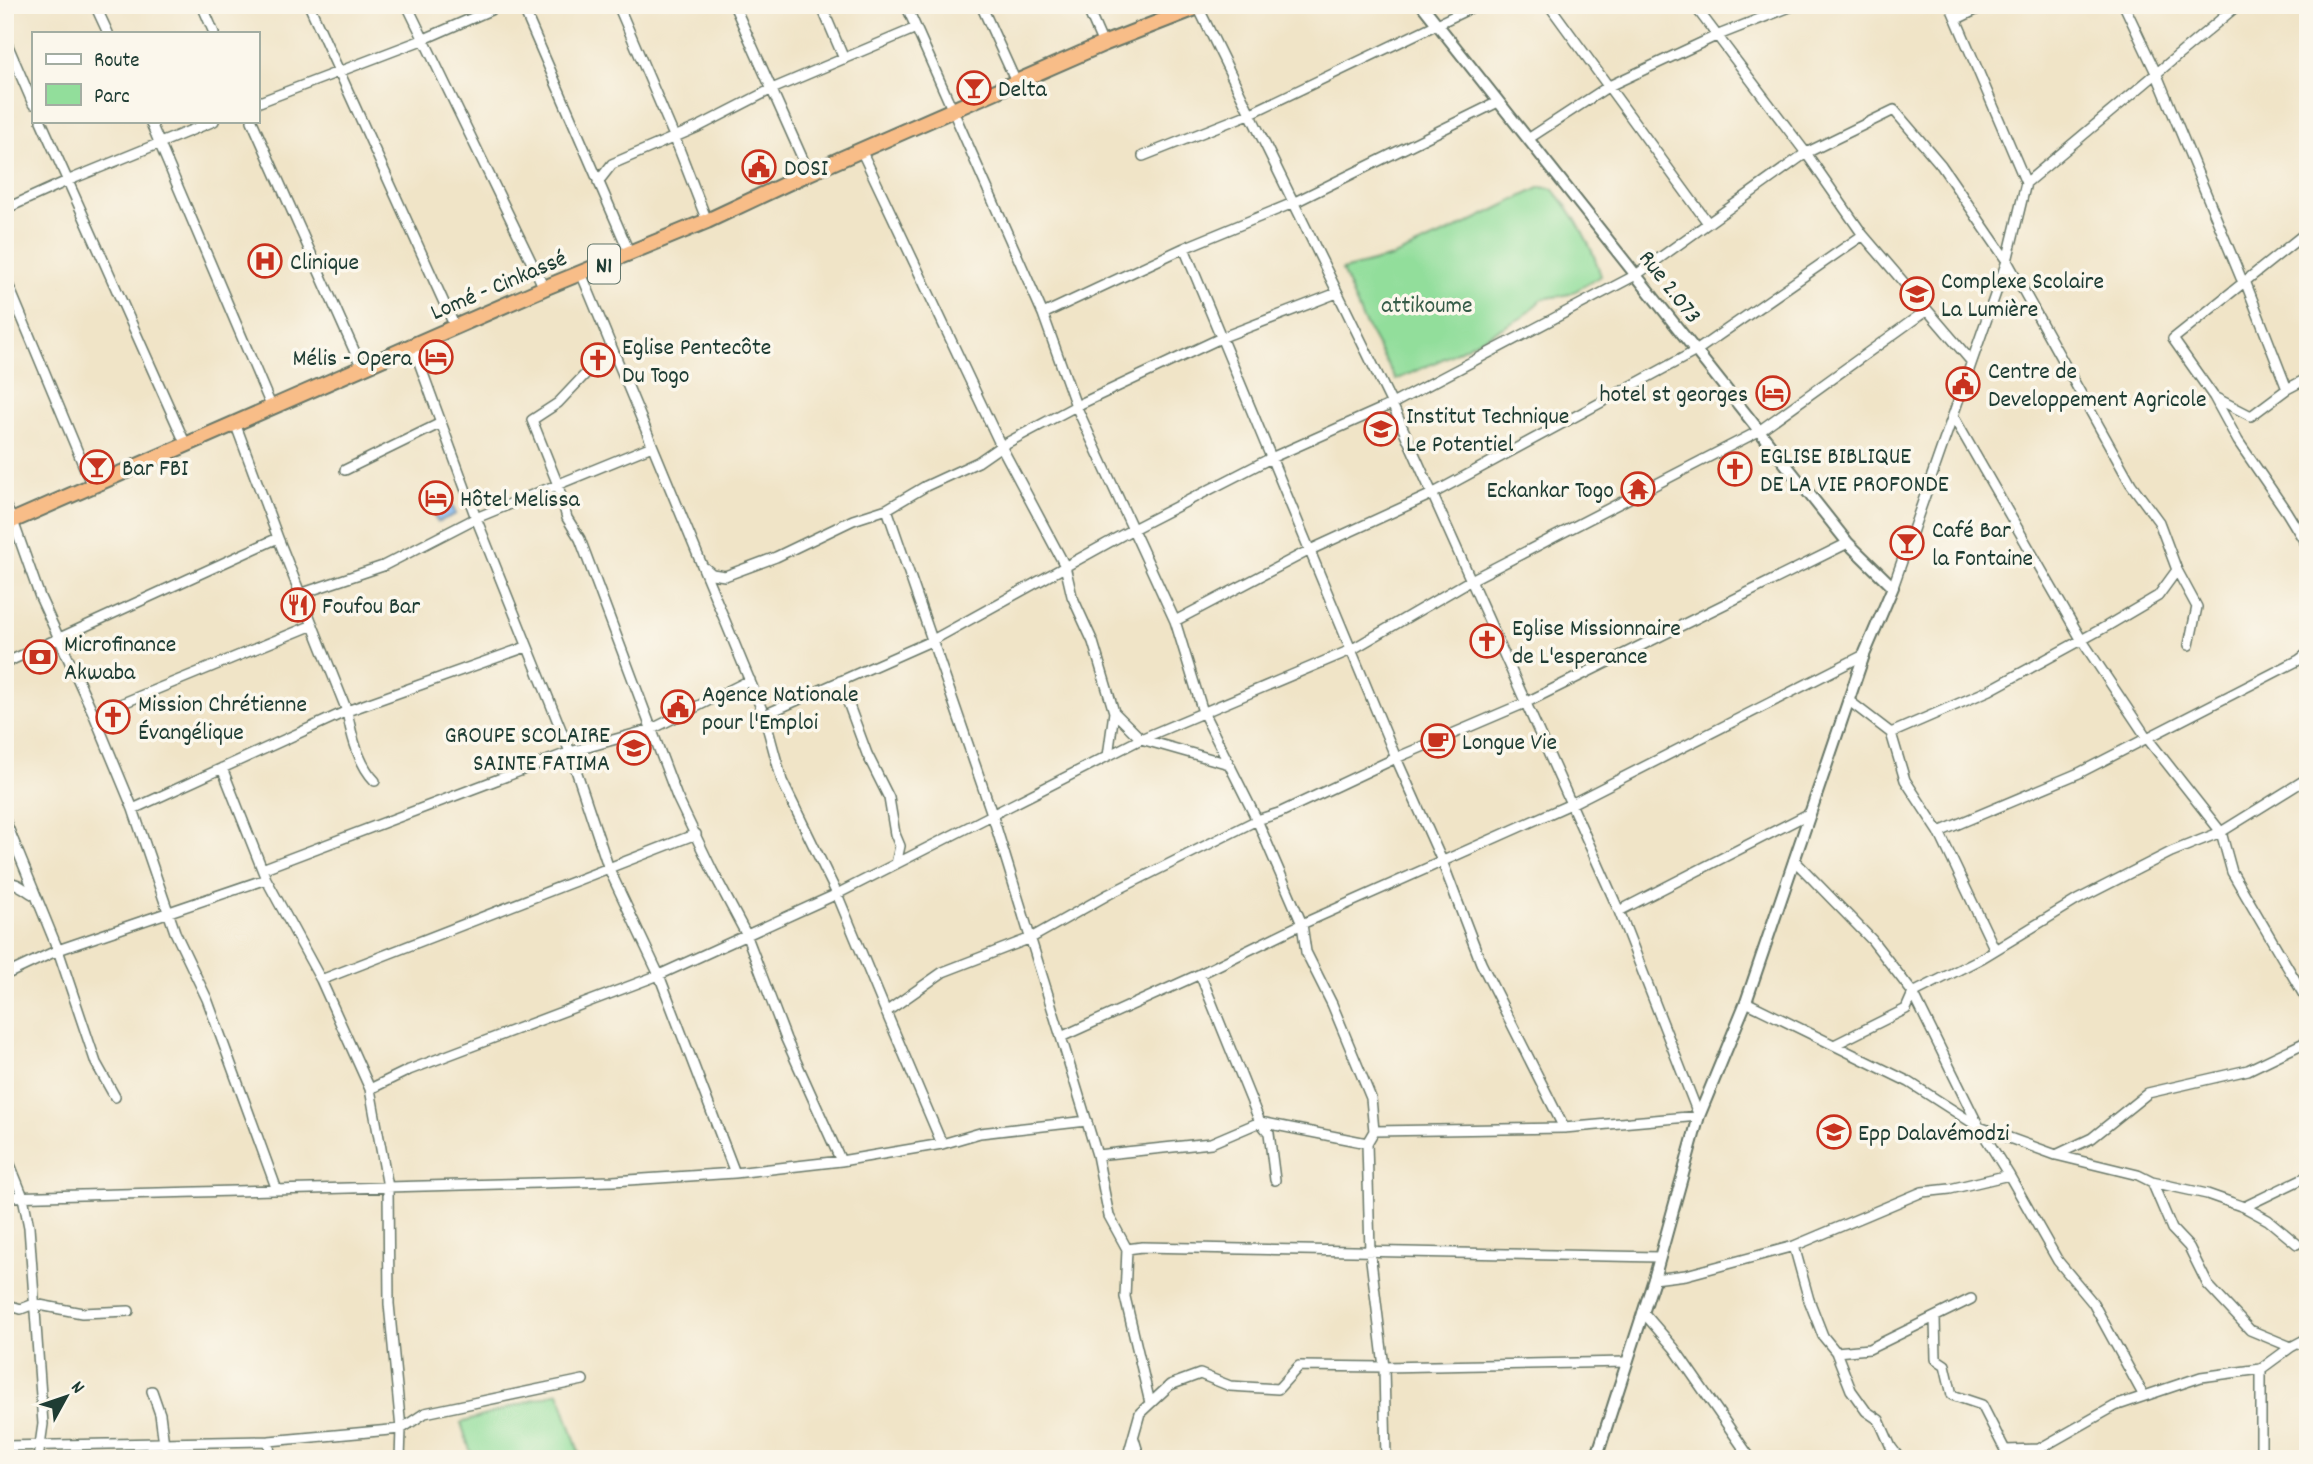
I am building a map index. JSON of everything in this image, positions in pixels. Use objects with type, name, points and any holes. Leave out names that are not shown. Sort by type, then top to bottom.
[{"type":"highway","name":"Lomé - Cinkassé","points":[[9,522],[544,288],[707,221],[809,173],[1103,44],[1199,6]]},
{"type":"street","points":[[95,5],[108,32]]},
{"type":"street","points":[[202,5],[214,32]]},
{"type":"street","points":[[309,5],[455,327]]},
{"type":"street","points":[[407,5],[544,288]]},
{"type":"street","points":[[259,102],[422,40],[502,5]]},
{"type":"street","points":[[522,5],[630,254]]},
{"type":"street","points":[[618,5],[707,221]]},
{"type":"street","points":[[734,5],[809,173]]},
{"type":"street","points":[[821,5],[844,59]]},
{"type":"street","points":[[906,5],[1043,314],[1076,406],[1175,621],[1203,712],[1257,820],[1302,924],[1306,952],[1332,1004],[1371,1098],[1374,1131],[1367,1143],[1370,1252],[1384,1367],[1386,1459]]},
{"type":"street","points":[[981,5],[1017,82]]},
{"type":"street","points":[[1086,5],[1103,44]]},
{"type":"street","name":"Rue 2.073","points":[[1422,5],[1848,543],[1893,587]]},
{"type":"street","points":[[1143,156],[1250,114],[1477,5]]},
{"type":"street","points":[[1549,5],[1708,223]]},
{"type":"street","points":[[1694,5],[1806,153],[1863,235],[1971,361]]},
{"type":"street","points":[[1528,139],[1609,86],[1716,36],[1795,5]]},
{"type":"street","points":[[1596,1459],[1654,1279],[1699,1116],[1746,1002],[1848,699],[1893,587],[1953,416],[2007,261],[2026,183],[1950,5]]},
{"type":"street","points":[[1956,19],[1986,5]]},
{"type":"street","points":[[2124,5],[2157,75],[2241,278],[2245,281],[2287,388]]},
{"type":"street","points":[[2026,183],[2238,5]]},
{"type":"street","points":[[1199,6],[1392,404],[1619,911],[1699,1116]]},
{"type":"street","points":[[598,182],[612,164],[698,127],[772,89],[916,28]]},
{"type":"street","points":[[5,39],[32,102]]},
{"type":"street","points":[[1043,314],[1184,248],[1293,203],[1499,102]]},
{"type":"street","points":[[764,715],[931,641],[1133,529],[1271,458],[1392,404],[1636,275],[1806,153],[1894,110],[1941,165],[2007,261],[2131,484],[2159,522],[2177,570],[2197,607],[2189,645]]},
{"type":"street","points":[[41,122],[186,445]]},
{"type":"street","points":[[150,122],[272,408]]},
{"type":"street","points":[[5,209],[66,181],[212,122]]},
{"type":"street","points":[[252,122],[362,368]]},
{"type":"street","points":[[861,150],[1001,446],[1065,566],[1072,596],[1093,642],[1114,712],[1108,756]]},
{"type":"street","points":[[2308,231],[2173,340],[2214,397],[2238,441],[2308,547]]},
{"type":"street","points":[[1175,621],[1310,550],[1432,494],[1696,351],[1863,235]]},
{"type":"street","points":[[1184,248],[1396,758],[1442,860],[1481,963],[1564,1128]]},
{"type":"street","points":[[581,273],[764,715],[782,780],[837,894],[942,1144]]},
{"type":"street","points":[[5,277],[92,486]]},
{"type":"street","points":[[702,566],[712,574],[725,576],[776,557],[853,520],[887,509],[926,486],[978,462],[1001,446],[1076,406],[1223,337],[1337,293]]},
{"type":"street","points":[[370,1089],[409,1070],[659,975],[837,894],[1141,739],[1351,650],[1471,580],[1759,431],[1927,310]]},
{"type":"street","points":[[413,346],[476,518],[570,752],[609,869],[659,975],[736,1173]]},
{"type":"street","points":[[611,347],[558,403],[533,420],[567,517],[580,539],[677,797],[746,934],[786,1039],[841,1161]]},
{"type":"street","points":[[2214,397],[2251,416],[2287,388],[2308,378]]},
{"type":"street","points":[[1953,416],[2081,639],[2147,738],[2221,832],[2232,872],[2308,1002]]},
{"type":"street","points":[[235,423],[347,711],[357,750],[375,781]]},
{"type":"street","points":[[345,470],[441,423]]},
{"type":"street","points":[[300,594],[383,566],[476,518],[652,446]]},
{"type":"street","points":[[5,505],[9,522],[40,597],[133,809],[175,932],[207,999],[277,1190]]},
{"type":"street","points":[[887,509],[992,814],[1031,938],[1097,1155],[1109,1216],[1127,1249],[1125,1297],[1143,1364],[1150,1403]]},
{"type":"street","points":[[5,663],[278,538]]},
{"type":"street","points":[[886,1012],[943,972],[1031,938],[1109,894],[1257,820],[1279,813],[1396,758],[1525,703],[1848,543]]},
{"type":"street","points":[[1891,733],[1990,690],[2158,596],[2177,570]]},
{"type":"street","points":[[94,715],[313,625]]},
{"type":"street","points":[[133,809],[347,711],[527,647]]},
{"type":"street","points":[[1939,832],[2079,773],[2308,653]]},
{"type":"street","points":[[1061,1037],[1442,860],[1571,804],[1864,655]]},
{"type":"street","points":[[262,869],[570,752],[652,729],[750,680]]},
{"type":"street","points":[[840,681],[867,754],[889,798],[895,834],[900,846],[896,864]]},
{"type":"street","points":[[1848,699],[1891,733],[1905,780],[1939,832],[1995,950]]},
{"type":"street","points":[[1114,712],[1141,739],[1229,764]]},
{"type":"street","points":[[222,768],[267,880],[320,980],[370,1089],[388,1187],[389,1304],[401,1429],[400,1459]]},
{"type":"street","points":[[1836,1044],[1906,1009],[1913,993],[1995,950],[2077,900],[2171,852],[2221,832],[2308,778]]},
{"type":"street","points":[[1619,911],[1810,813]]},
{"type":"street","points":[[5,820],[58,950],[96,1063],[115,1097]]},
{"type":"street","points":[[320,980],[696,834]]},
{"type":"street","points":[[1794,860],[1872,940],[1913,993],[1979,1127],[2058,1261],[2093,1303],[2144,1396]]},
{"type":"street","points":[[5,975],[58,950],[267,880]]},
{"type":"street","points":[[5,882],[16,883],[36,896]]},
{"type":"street","points":[[1200,974],[1260,1122],[1269,1133],[1275,1180]]},
{"type":"street","points":[[1746,1002],[1909,1082],[1979,1127],[2056,1155],[2138,1175],[2152,1182],[2207,1194],[2244,1207],[2268,1220],[2297,1244]]},
{"type":"street","points":[[2056,1155],[2092,1138],[2148,1093],[2248,1070],[2308,1041]]},
{"type":"street","points":[[1374,1131],[1564,1128],[1699,1116]]},
{"type":"street","points":[[5,1197],[613,1181],[736,1173],[841,1161],[942,1144],[980,1133],[1087,1121]]},
{"type":"street","points":[[1097,1155],[1211,1143],[1260,1122],[1367,1143]]},
{"type":"street","points":[[5,1152],[23,1197],[29,1227],[43,1424],[38,1459]]},
{"type":"street","points":[[1654,1279],[1686,1275],[1794,1246],[1922,1192],[1950,1189],[2009,1175]]},
{"type":"street","points":[[2244,1207],[2308,1176]]},
{"type":"street","points":[[2152,1182],[2172,1229],[2189,1247],[2208,1285],[2250,1330],[2291,1347]]},
{"type":"street","points":[[1794,1246],[1823,1336],[1836,1352],[1851,1390],[1866,1411],[1880,1420],[1891,1447],[1900,1459]]},
{"type":"street","points":[[1127,1249],[1142,1247],[1659,1257]]},
{"type":"street","points":[[1836,1352],[1869,1349],[1971,1299]]},
{"type":"street","points":[[5,1307],[20,1309],[34,1304],[82,1313],[129,1311]]},
{"type":"street","points":[[1643,1312],[1674,1348],[1751,1459]]},
{"type":"street","points":[[1936,1318],[1936,1359],[1945,1365],[1952,1395],[1982,1405],[2005,1450],[2038,1454],[2115,1406],[2202,1377],[2261,1369],[2308,1338]]},
{"type":"street","points":[[1128,1459],[1140,1413],[1170,1385],[1200,1374],[1230,1386],[1278,1389],[1300,1366],[1627,1363]]},
{"type":"street","points":[[2261,1369],[2261,1459]]},
{"type":"street","points":[[5,1446],[269,1441],[401,1429],[425,1413],[583,1380]]},
{"type":"street","points":[[152,1391],[160,1414],[164,1444]]},
{"type":"street","points":[[1133,1438],[1140,1459]]},
{"type":"street","points":[[269,1441],[270,1459]]},
{"type":"green space","name":"attikoume","points":[[1541,187],[1553,189],[1568,209],[1582,230],[1601,276],[1570,294],[1542,299],[1523,317],[1396,380],[1362,318],[1342,270],[1392,257]]},
{"type":"green space","points":[[559,1392],[581,1459],[473,1459],[461,1423]]},
{"type":"water","points":[[451,504],[456,514],[438,522],[434,512]]},
{"type":"place","name":"Delta","points":[[974,88]]},
{"type":"place","name":"DOSI","points":[[759,167]]},
{"type":"place","name":"Clinique","points":[[265,261]]},
{"type":"place","name":"Complexe Scolaire La Lumière","points":[[1917,294]]},
{"type":"place","name":"Mélis - Opera","points":[[436,357]]},
{"type":"place","name":"Eglise Pentecôte Du Togo","points":[[598,360]]},
{"type":"place","name":"Centre de Developpement Agricole","points":[[1963,384]]},
{"type":"place","name":"hotel st georges","points":[[1773,393]]},
{"type":"place","name":"Institut Technique Le Potentiel","points":[[1381,429]]},
{"type":"place","name":"Bar FBI","points":[[97,467]]},
{"type":"place","name":"EGLISE BIBLIQUE DE LA VIE PROFONDE","points":[[1735,469]]},
{"type":"place","name":"Eckankar Togo","points":[[1638,489]]},
{"type":"place","name":"Hôtel Melissa","points":[[436,498]]},
{"type":"place","name":"Café Bar la Fontaine","points":[[1907,543]]},
{"type":"place","name":"Foufou Bar","points":[[298,605]]},
{"type":"place","name":"Eglise Missionnaire de L'esperance","points":[[1487,641]]},
{"type":"place","name":"Microfinance Akwaba","points":[[40,657]]},
{"type":"place","name":"Agence Nationale pour l'Emploi","points":[[678,707]]},
{"type":"place","name":"Mission Chrétienne Évangélique","points":[[113,717]]},
{"type":"place","name":"Longue Vie","points":[[1438,741]]},
{"type":"place","name":"GROUPE SCOLAIRE SAINTE FATIMA","points":[[634,748]]},
{"type":"place","name":"Epp Dalavémodzi","points":[[1834,1132]]}]
